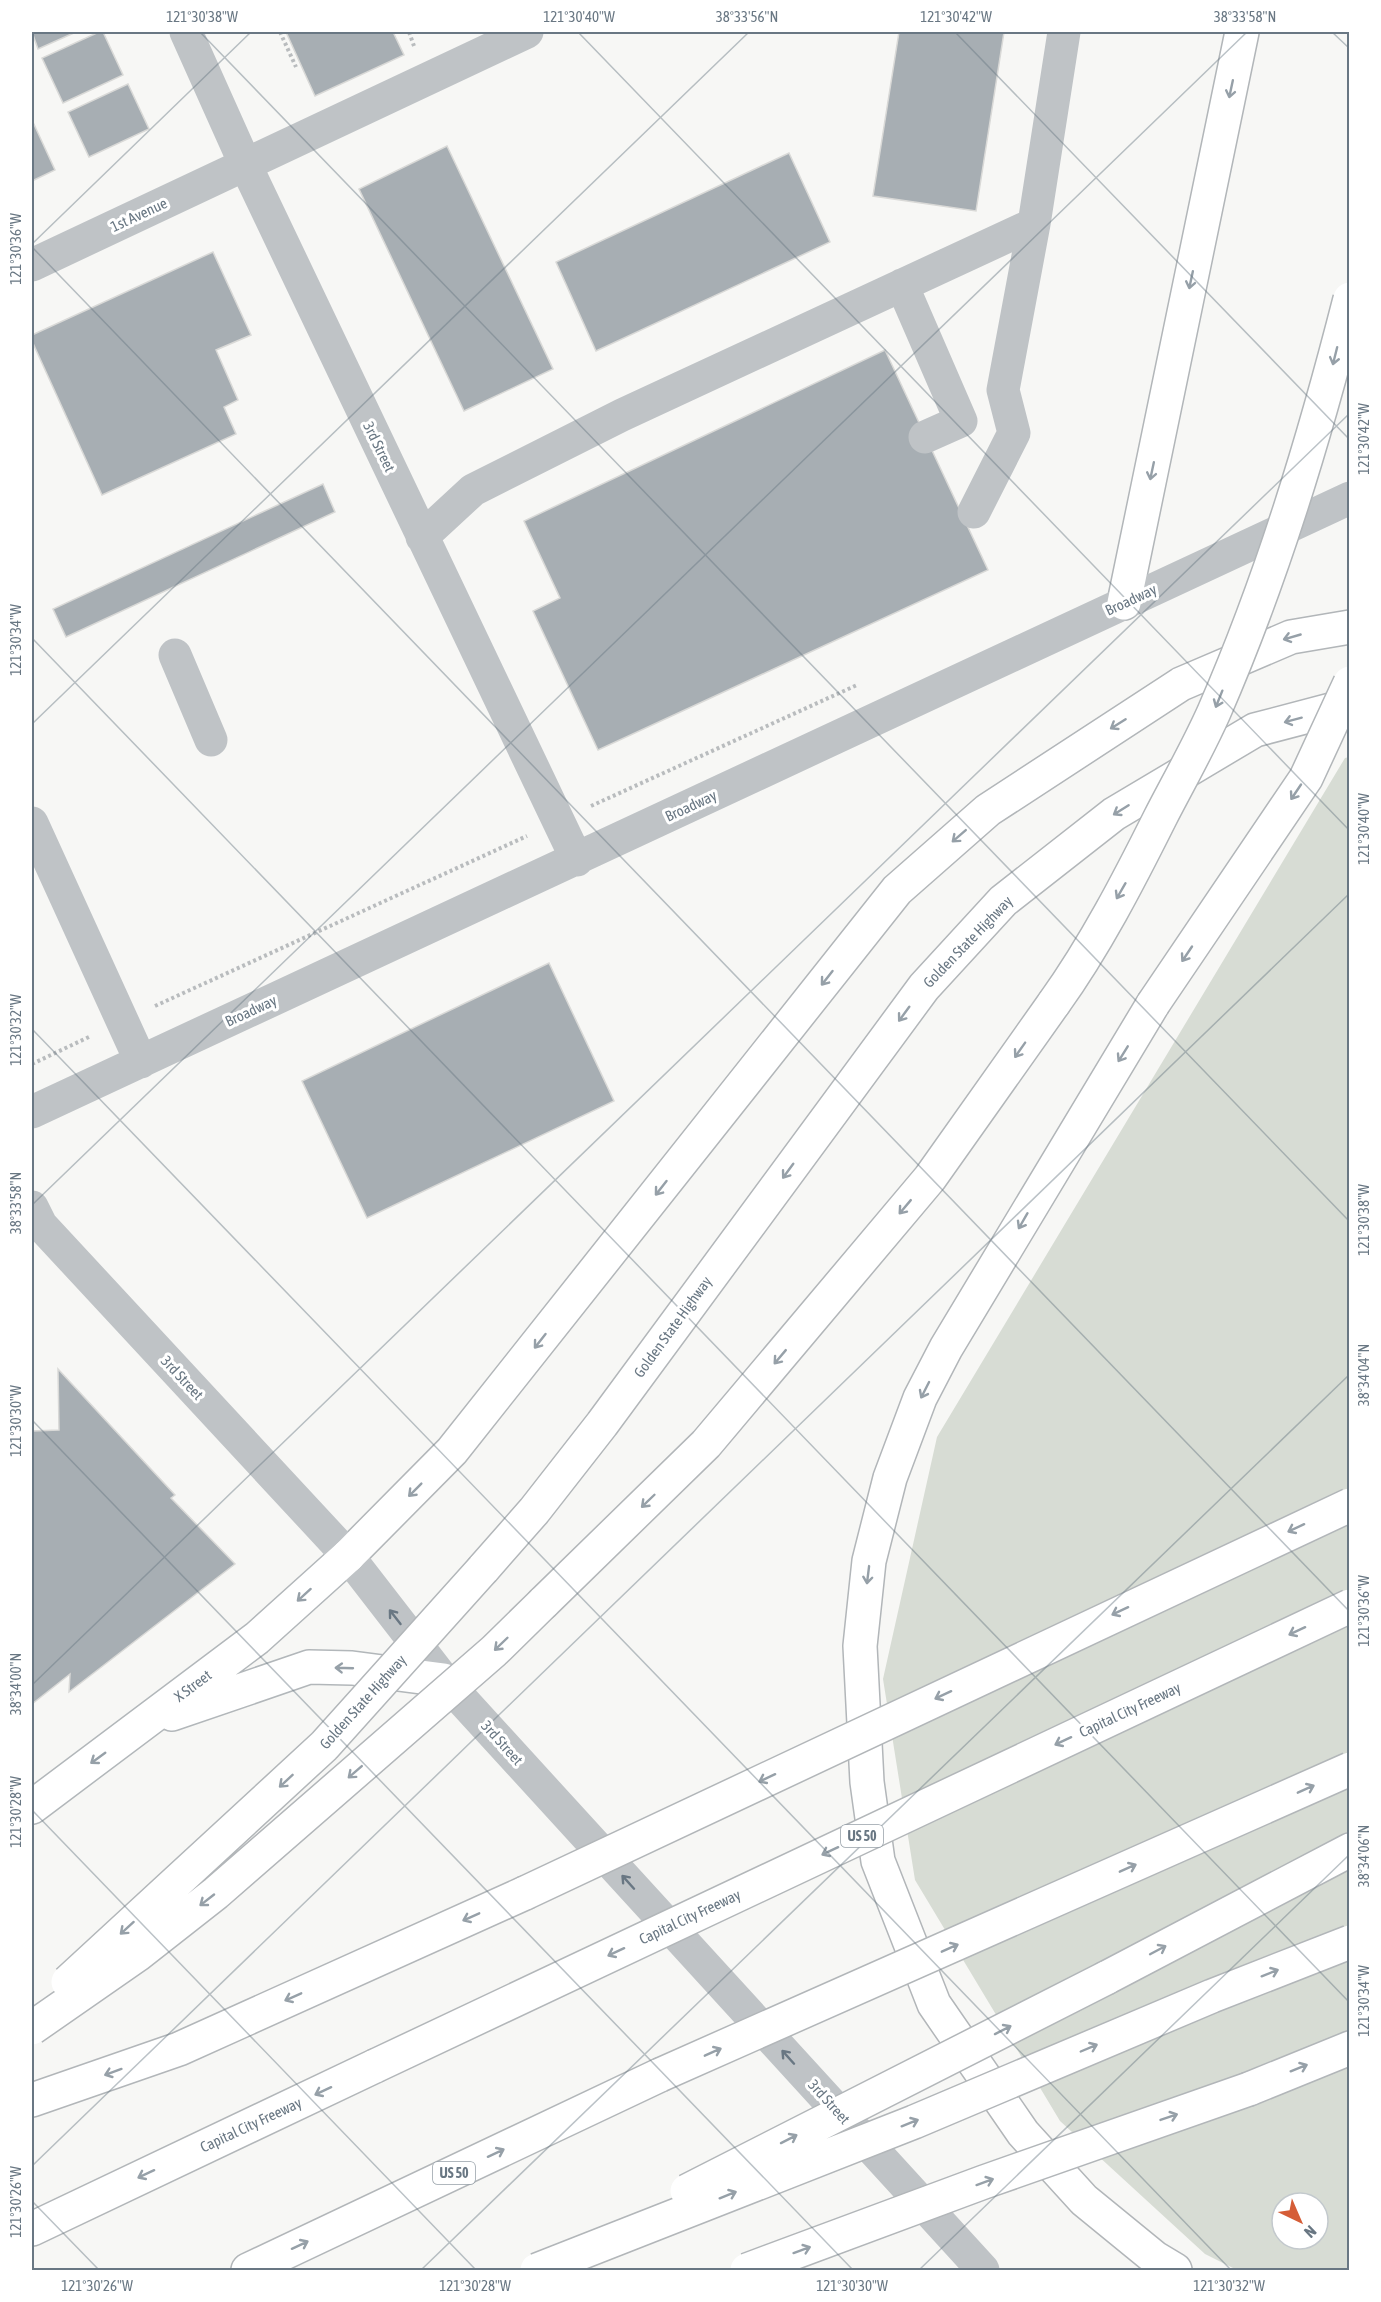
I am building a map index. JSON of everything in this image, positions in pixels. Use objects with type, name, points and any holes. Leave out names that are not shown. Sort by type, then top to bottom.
[{"type":"main road","points":[[1124,603],[1242,32]]},
{"type":"main road","points":[[32,2028],[136,1955],[216,1893],[494,1651],[706,1444],[930,1178],[1069,982],[1140,858],[1213,713],[1266,580],[1309,451],[1350,299]]},
{"type":"main road","name":"X Street","points":[[32,1807],[256,1638],[348,1556],[452,1451],[897,890],[988,810],[1181,684],[1291,637],[1350,627]]},
{"type":"main road","points":[[1175,2271],[1155,2258],[1084,2200],[1023,2133],[934,2004],[878,1861],[867,1782],[860,1646],[869,1561],[890,1478],[920,1398],[946,1348],[1153,1004],[1306,778],[1350,683]]},
{"type":"main road","name":"Golden State Highway","points":[[32,2014],[192,1870],[324,1746],[534,1511],[602,1424],[924,987],[1003,901],[1114,814],[1255,730],[1350,705]]},
{"type":"main road","points":[[32,2100],[179,2049],[525,1893],[1350,1505]]},
{"type":"main road","name":"Capital City Freeway","points":[[32,2229],[1350,1606]]},
{"type":"main road","points":[[145,1723],[309,1667],[352,1668],[444,1680]]},
{"type":"main road","name":"US 50","points":[[248,2271],[660,2075],[1350,1769]]},
{"type":"main road","points":[[531,2271],[1106,1978],[1350,1850]]},
{"type":"main road","points":[[537,2271],[914,2122],[1212,1996],[1350,1942]]},
{"type":"main road","points":[[747,2271],[984,2182],[1249,2089],[1350,2048]]},
{"type":"street","name":"3rd Street","points":[[186,32],[246,166],[577,860]]},
{"type":"street","name":"1st Avenue","points":[[32,265],[527,32]]},
{"type":"street","points":[[974,512],[1014,433],[1003,390],[1034,224],[1064,32]]},
{"type":"street","points":[[422,537],[473,490],[622,415],[1034,224]]},
{"type":"street","points":[[902,285],[961,421],[926,438]]},
{"type":"street","name":"Broadway","points":[[32,1112],[1350,498]]},
{"type":"street","points":[[175,655],[211,740]]},
{"type":"street","points":[[32,823],[141,1062]]},
{"type":"street","name":"3rd Street","points":[[32,1207],[41,1225],[348,1556],[444,1680],[983,2271]]},
{"type":"path","points":[[280,32],[296,67]]},
{"type":"shaded area","points":[[1349,757],[1349,2270],[1237,2270],[1205,2254],[1060,2121],[915,1880],[883,1679],[937,1437],[1345,758]]},
{"type":"building","points":[[32,32],[76,32],[38,49]]},
{"type":"building","points":[[103,32],[123,75],[63,103],[42,58]]},
{"type":"building","points":[[286,32],[393,32],[404,55],[315,96]]},
{"type":"building","points":[[899,32],[1004,32],[976,211],[873,196]]},
{"type":"building","points":[[128,84],[149,129],[89,157],[68,112]]},
{"type":"building","points":[[32,120],[55,170],[32,181]]},
{"type":"building","points":[[447,146],[553,369],[464,411],[359,189]]},
{"type":"building","points":[[789,153],[830,242],[596,351],[556,262]]},
{"type":"building","points":[[213,252],[251,335],[216,350],[238,400],[224,407],[236,434],[102,495],[32,341],[32,335]]},
{"type":"building","points":[[885,350],[988,570],[598,750],[533,611],[560,598],[524,521]]},
{"type":"building","points":[[323,484],[335,512],[66,637],[53,609]]},
{"type":"building","points":[[549,963],[614,1101],[367,1218],[302,1081]]},
{"type":"building","points":[[58,1369],[175,1495],[171,1498],[235,1564],[69,1692],[70,1674],[32,1704],[32,1431],[59,1430]]}]
